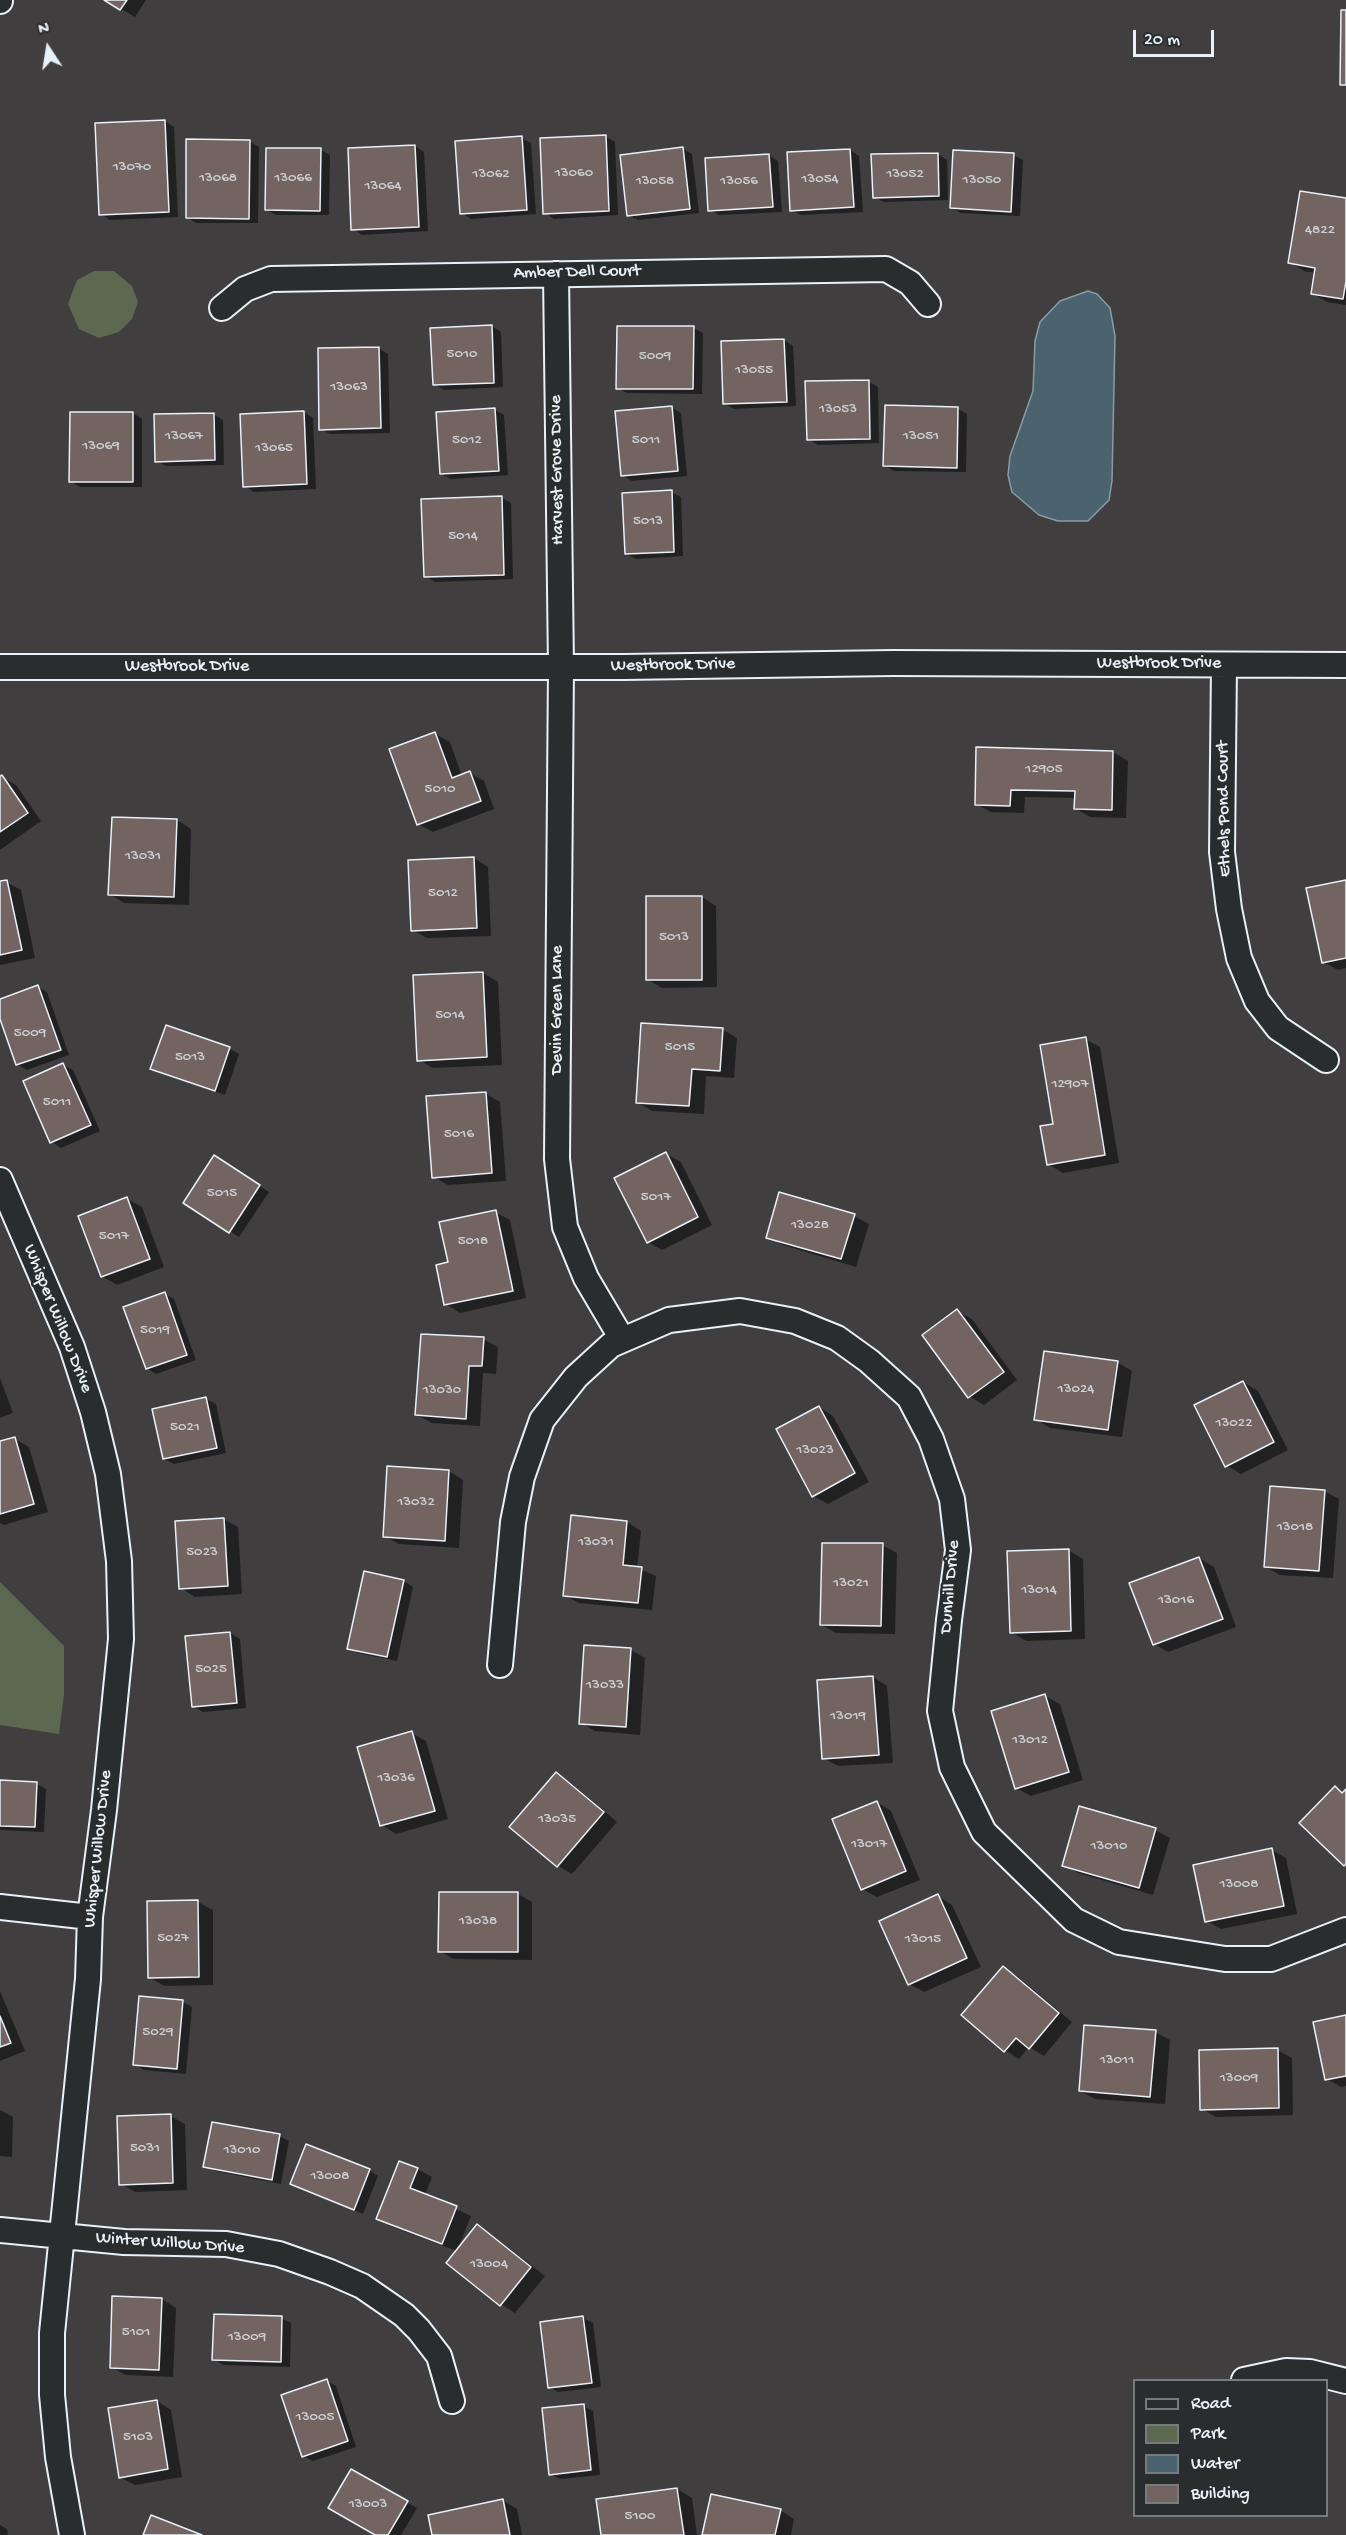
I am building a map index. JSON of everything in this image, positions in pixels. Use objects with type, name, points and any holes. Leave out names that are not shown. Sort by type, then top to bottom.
[{"type":"street","name":"Amber Dell Court","points":[[222,308],[244,289],[271,279],[886,269],[910,283],[928,304]]},
{"type":"street","name":"Harvest Grove Drive","points":[[556,274],[561,667]]},
{"type":"street","name":"Westbrook Drive","points":[[0,667],[561,667],[893,663],[1346,665]]},
{"type":"street","name":"Ethels Pond Court","points":[[1224,665],[1222,852],[1229,909],[1239,958],[1257,1002],[1278,1028],[1326,1060]]},
{"type":"street","name":"Devin Green Lane","points":[[561,667],[557,1159],[565,1227],[586,1278],[622,1339]]},
{"type":"street","name":"Whisper Willow Drive","points":[[0,1180],[72,1347],[93,1413],[108,1474],[119,1561],[121,1640],[104,1810],[90,1917],[88,1979],[52,2333],[52,2396],[58,2457],[72,2535]]},
{"type":"street","name":"Dunhill Drive","points":[[500,1665],[513,1522],[522,1477],[542,1420],[576,1377],[611,1345],[669,1320],[740,1311],[795,1321],[837,1338],[869,1361],[909,1397],[931,1439],[952,1499],[958,1550],[940,1712],[952,1767],[984,1832],[1074,1920],[1119,1942],[1225,1959],[1271,1959],[1346,1930]]},
{"type":"street","points":[[0,1907],[90,1917]]},
{"type":"street","name":"Winter Willow Drive","points":[[0,2230],[124,2242],[226,2244],[279,2254],[330,2272],[362,2286],[404,2315],[419,2330],[439,2356],[452,2401]]},
{"type":"street","points":[[1249,2379],[1286,2371],[1310,2372],[1346,2381]]},
{"type":"green space","points":[[94,271],[114,271],[132,286],[138,302],[132,319],[119,332],[99,338],[79,329],[68,304],[77,280]]},
{"type":"green space","points":[[0,1582],[64,1646],[64,1694],[59,1734],[0,1725]]},
{"type":"water","points":[[1088,291],[1097,294],[1110,308],[1115,336],[1112,481],[1109,500],[1088,521],[1058,521],[1039,515],[1012,492],[1008,475],[1010,456],[1033,391],[1035,341],[1040,322],[1060,301]]},
{"type":"building","points":[[104,0],[127,0],[120,10]]},
{"type":"building","points":[[1341,10],[1346,10],[1346,85],[1340,85]]},
{"type":"building","points":[[165,120],[169,212],[99,215],[95,123]]},
{"type":"building","points":[[606,135],[609,211],[543,214],[540,138]]},
{"type":"building","points":[[522,136],[527,210],[460,214],[455,141]]},
{"type":"building","points":[[186,139],[250,140],[249,219],[186,218]]},
{"type":"building","points":[[415,145],[419,227],[351,230],[348,148]]},
{"type":"building","points":[[683,147],[690,209],[627,216],[620,155]]},
{"type":"building","points":[[266,148],[321,148],[320,211],[265,210]]},
{"type":"building","points":[[850,149],[854,207],[790,211],[787,152]]},
{"type":"building","points":[[953,150],[1014,153],[1011,212],[950,208]]},
{"type":"building","points":[[938,153],[939,196],[873,198],[871,154]]},
{"type":"building","points":[[769,154],[773,207],[708,211],[705,158]]},
{"type":"building","points":[[1300,191],[1346,198],[1346,281],[1343,299],[1311,294],[1315,268],[1288,263]]},
{"type":"building","points":[[492,325],[494,383],[433,385],[430,328]]},
{"type":"building","points":[[617,326],[694,326],[693,389],[616,389]]},
{"type":"building","points":[[784,339],[787,402],[723,404],[721,341]]},
{"type":"building","points":[[379,347],[381,428],[319,430],[318,348]]},
{"type":"building","points":[[869,380],[870,439],[807,440],[805,381]]},
{"type":"building","points":[[885,405],[958,407],[957,468],[883,466]]},
{"type":"building","points":[[672,406],[678,471],[621,476],[615,411]]},
{"type":"building","points":[[495,408],[499,471],[440,474],[436,412]]},
{"type":"building","points":[[304,411],[307,484],[243,487],[240,414]]},
{"type":"building","points":[[70,412],[133,412],[133,482],[69,482]]},
{"type":"building","points":[[214,413],[215,460],[155,462],[154,414]]},
{"type":"building","points":[[672,490],[674,552],[625,554],[622,493]]},
{"type":"building","points":[[502,496],[504,575],[424,577],[421,499]]},
{"type":"building","points":[[435,732],[452,778],[470,771],[481,801],[417,825],[389,749]]},
{"type":"building","points":[[976,747],[1113,751],[1112,810],[1074,809],[1075,791],[1011,790],[1010,806],[975,805]]},
{"type":"building","points":[[2,775],[28,813],[0,832],[0,776]]},
{"type":"building","points":[[112,817],[177,819],[174,897],[108,895]]},
{"type":"building","points":[[474,857],[477,928],[411,931],[408,860]]},
{"type":"building","points":[[7,880],[22,950],[0,955],[0,881]]},
{"type":"building","points":[[1346,880],[1346,958],[1322,963],[1306,888]]},
{"type":"building","points":[[646,896],[702,896],[702,980],[646,980]]},
{"type":"building","points":[[483,972],[487,1057],[417,1061],[413,975]]},
{"type":"building","points":[[38,985],[61,1050],[16,1065],[0,1019],[0,999]]},
{"type":"building","points":[[641,1023],[723,1028],[720,1071],[692,1069],[689,1106],[636,1103]]},
{"type":"building","points":[[166,1025],[230,1047],[215,1091],[150,1069]]},
{"type":"building","points":[[1086,1037],[1105,1155],[1047,1165],[1040,1126],[1053,1124],[1040,1045]]},
{"type":"building","points":[[63,1063],[91,1125],[50,1143],[23,1081]]},
{"type":"building","points":[[486,1092],[492,1173],[432,1178],[426,1096]]},
{"type":"building","points":[[666,1152],[698,1217],[647,1243],[614,1178]]},
{"type":"building","points":[[214,1155],[260,1185],[229,1233],[183,1203]]},
{"type":"building","points":[[779,1192],[855,1214],[841,1259],[766,1238]]},
{"type":"building","points":[[127,1197],[150,1259],[101,1277],[78,1216]]},
{"type":"building","points":[[496,1210],[513,1291],[444,1305],[436,1265],[448,1262],[439,1222]]},
{"type":"building","points":[[165,1292],[187,1355],[146,1369],[123,1307]]},
{"type":"building","points":[[957,1309],[1004,1372],[968,1398],[922,1335]]},
{"type":"building","points":[[421,1334],[484,1337],[482,1366],[469,1366],[466,1419],[415,1415]]},
{"type":"building","points":[[1044,1351],[1118,1361],[1108,1430],[1034,1420]]},
{"type":"building","points":[[1243,1381],[1274,1442],[1225,1467],[1194,1405]]},
{"type":"building","points":[[206,1397],[217,1448],[163,1459],[152,1409]]},
{"type":"building","points":[[819,1406],[855,1473],[812,1497],[776,1429]]},
{"type":"building","points":[[15,1437],[34,1504],[0,1514],[0,1441]]},
{"type":"building","points":[[387,1466],[449,1470],[445,1541],[383,1537]]},
{"type":"building","points":[[1270,1486],[1325,1490],[1319,1571],[1264,1567]]},
{"type":"building","points":[[571,1515],[627,1521],[623,1565],[642,1567],[638,1603],[563,1596]]},
{"type":"building","points":[[224,1518],[228,1586],[179,1589],[175,1521]]},
{"type":"building","points":[[822,1543],[883,1543],[881,1626],[820,1625]]},
{"type":"building","points":[[1069,1549],[1071,1631],[1010,1633],[1007,1551]]},
{"type":"building","points":[[1199,1557],[1223,1619],[1153,1645],[1129,1583]]},
{"type":"building","points":[[364,1571],[404,1580],[387,1657],[347,1649]]},
{"type":"building","points":[[230,1632],[237,1703],[192,1707],[185,1636]]},
{"type":"building","points":[[584,1645],[631,1648],[626,1727],[579,1724]]},
{"type":"building","points":[[873,1676],[879,1755],[822,1759],[817,1680]]},
{"type":"building","points":[[1045,1694],[1069,1772],[1015,1789],[991,1711]]},
{"type":"building","points":[[412,1731],[435,1811],[380,1826],[357,1747]]},
{"type":"building","points":[[556,1772],[604,1812],[557,1867],[509,1827]]},
{"type":"building","points":[[0,1780],[37,1782],[35,1827],[0,1826]]},
{"type":"building","points":[[1335,1786],[1342,1793],[1346,1789],[1346,1864],[1344,1866],[1299,1823]]},
{"type":"building","points":[[877,1801],[906,1871],[861,1890],[832,1819]]},
{"type":"building","points":[[1079,1806],[1156,1828],[1139,1888],[1062,1866]]},
{"type":"building","points":[[1272,1848],[1284,1906],[1205,1922],[1193,1865]]},
{"type":"building","points":[[439,1892],[518,1892],[518,1952],[438,1952]]},
{"type":"building","points":[[938,1894],[967,1958],[908,1985],[879,1921]]},
{"type":"building","points":[[198,1900],[199,1977],[148,1978],[147,1901]]},
{"type":"building","points":[[1003,1966],[1059,2013],[1029,2049],[1016,2038],[1004,2052],[961,2015]]},
{"type":"building","points":[[139,1996],[183,2000],[177,2069],[133,2065]]},
{"type":"building","points":[[1346,2015],[1346,2076],[1325,2080],[1313,2022]]},
{"type":"building","points":[[0,2016],[11,2043],[0,2047]]},
{"type":"building","points":[[1084,2025],[1156,2030],[1150,2097],[1079,2091]]},
{"type":"building","points":[[1278,2048],[1279,2108],[1200,2110],[1199,2050]]},
{"type":"building","points":[[171,2114],[173,2183],[119,2185],[117,2116]]},
{"type":"building","points":[[212,2122],[280,2134],[272,2180],[203,2167]]},
{"type":"building","points":[[306,2144],[370,2169],[354,2210],[290,2184]]},
{"type":"building","points":[[399,2161],[418,2168],[410,2188],[457,2206],[442,2244],[376,2219]]},
{"type":"building","points":[[477,2224],[531,2267],[500,2306],[446,2263]]},
{"type":"building","points":[[112,2296],[162,2298],[159,2370],[110,2368]]},
{"type":"building","points":[[214,2314],[282,2316],[281,2362],[212,2360]]},
{"type":"building","points":[[583,2316],[592,2383],[548,2388],[540,2322]]},
{"type":"building","points":[[327,2379],[348,2441],[302,2457],[281,2395]]},
{"type":"building","points":[[157,2400],[168,2469],[119,2478],[108,2408]]},
{"type":"building","points":[[584,2404],[591,2470],[549,2475],[542,2408]]},
{"type":"building","points":[[351,2469],[408,2501],[388,2535],[375,2535],[328,2508]]},
{"type":"building","points":[[677,2488],[684,2535],[601,2535],[596,2499]]},
{"type":"building","points":[[711,2494],[781,2509],[775,2535],[702,2535]]},
{"type":"building","points":[[503,2499],[510,2535],[432,2535],[428,2515]]},
{"type":"building","points":[[151,2515],[202,2535],[143,2535]]}]
